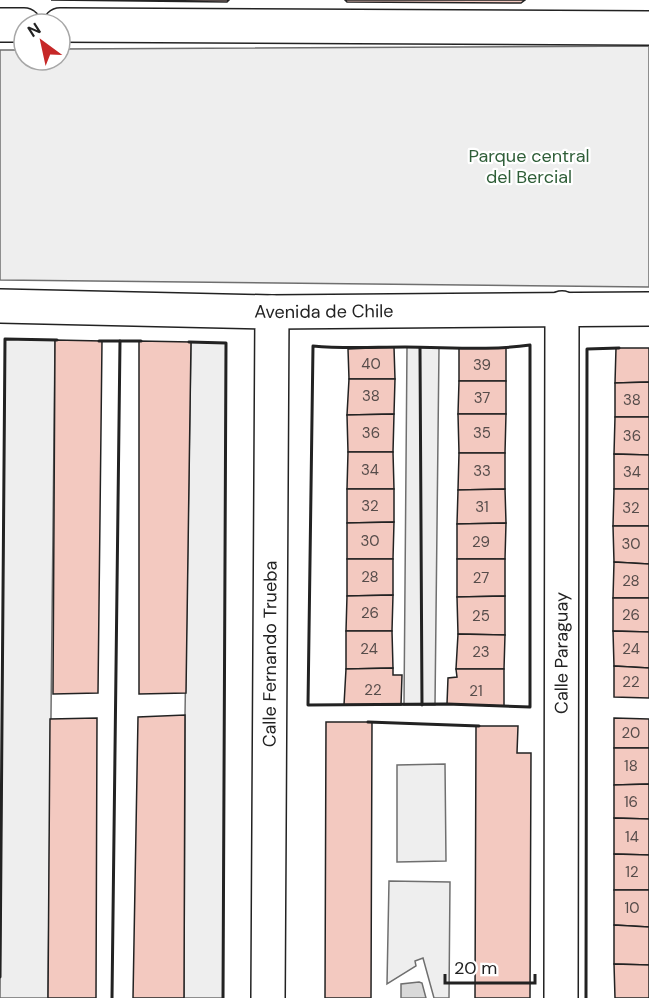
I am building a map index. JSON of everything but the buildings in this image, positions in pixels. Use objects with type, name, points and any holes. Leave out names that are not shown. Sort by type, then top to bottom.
[{"type":"street","points":[[72,24],[274,13],[549,13],[649,28]]},
{"type":"street","name":"Avenida de Chile","points":[[0,306],[272,312],[649,309]]},
{"type":"street","name":"Calle Paraguay","points":[[561,998],[562,308]]},
{"type":"street","name":"Calle Fernando Trueba","points":[[268,998],[272,312]]},
{"type":"green space","name":"Parque central del Bercial","points":[[649,46],[649,287],[0,280],[0,50],[12,50],[12,72],[72,72],[72,49]]},
{"type":"green space","points":[[5,339],[55,340],[48,998],[0,998]]},
{"type":"green space","points":[[191,342],[226,343],[223,998],[184,998],[185,715]]},
{"type":"green space","points":[[407,347],[439,348],[435,705],[404,705]]},
{"type":"green space","points":[[445,764],[446,861],[397,862],[397,765]]},
{"type":"green space","points":[[389,881],[450,882],[449,998],[434,998],[423,958],[415,961],[416,966],[387,984]]},
{"type":"shaded area","points":[[422,983],[426,998],[401,998],[401,984]]},
{"type":"wall","points":[[0,977],[5,339],[57,340]]},
{"type":"wall","points":[[99,341],[141,341]]},
{"type":"wall","points":[[112,998],[120,341]]},
{"type":"wall","points":[[189,342],[226,343],[223,998]]},
{"type":"wall","points":[[530,345],[530,707],[447,704],[308,705],[313,346],[484,348],[530,345]]},
{"type":"wall","points":[[420,348],[422,705]]},
{"type":"wall","points":[[586,998],[587,349],[619,348]]},
{"type":"wall","points":[[368,722],[479,726]]}]
